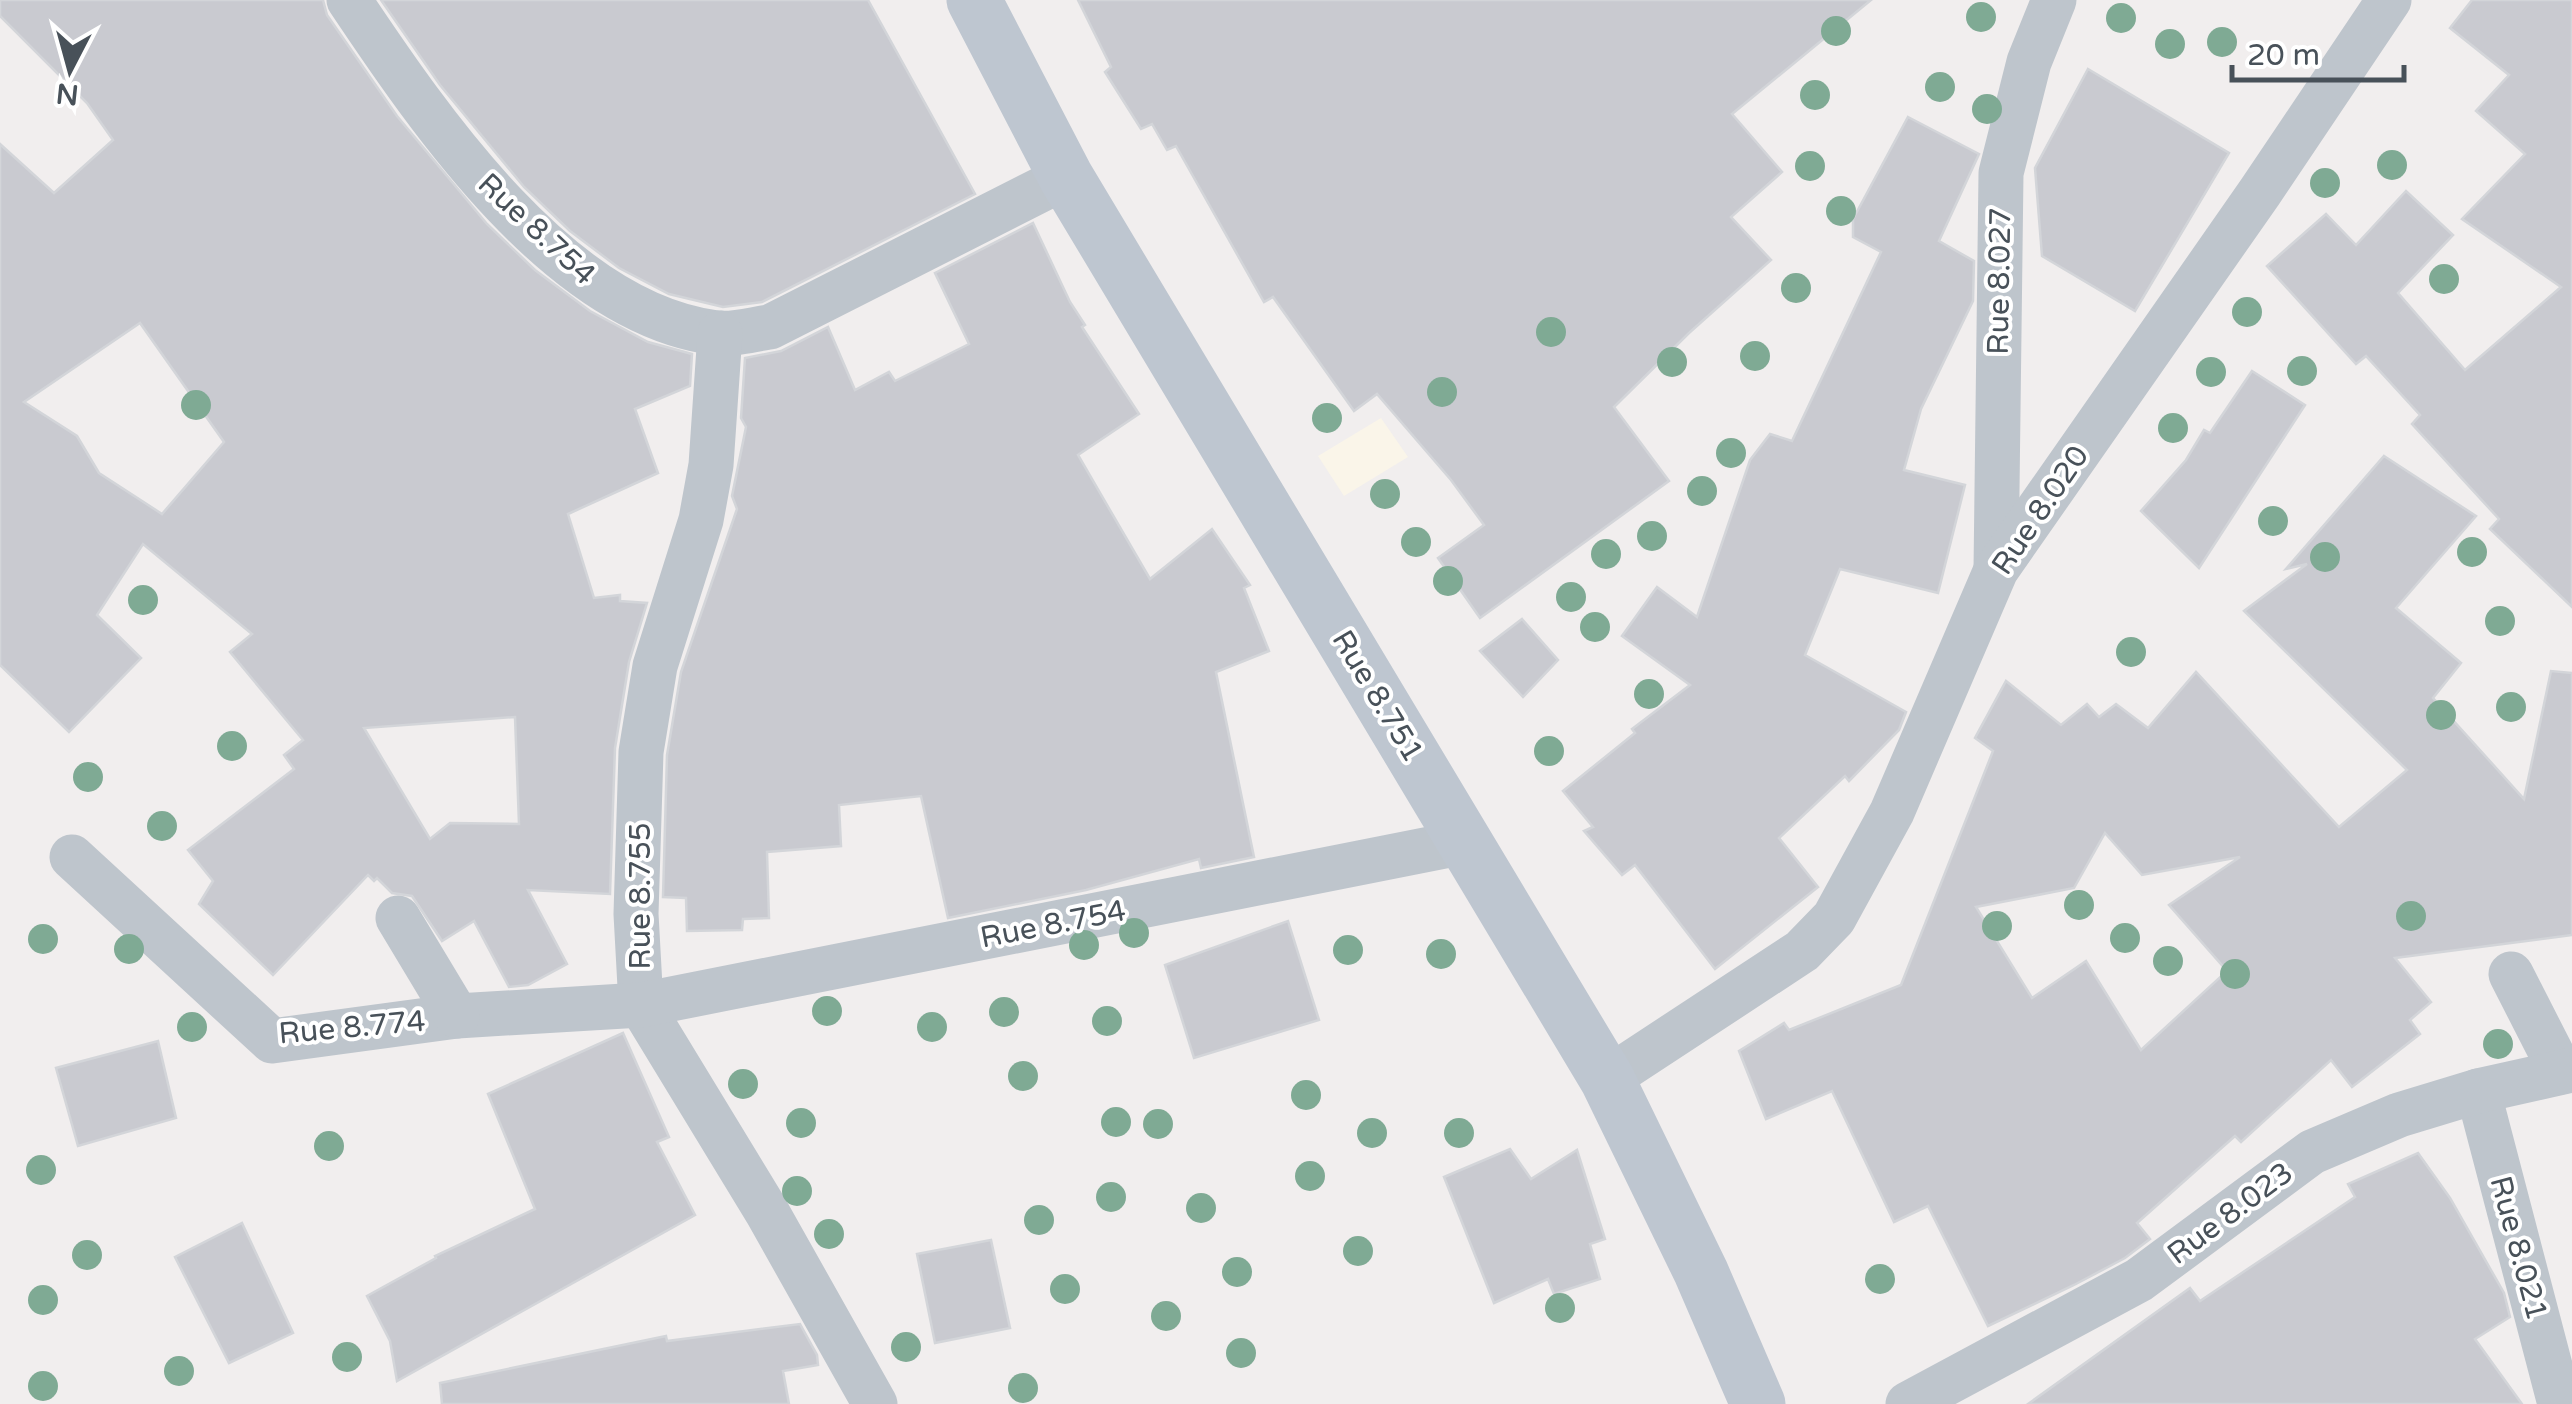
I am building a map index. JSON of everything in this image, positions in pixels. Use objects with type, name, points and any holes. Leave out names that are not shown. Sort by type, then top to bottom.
[{"type":"main road","name":"Rue 8.751","points":[[974,0],[1066,176],[1607,1079],[1702,1272],[1758,1404]]},
{"type":"street","name":"Rue 8.754","points":[[349,0],[425,112],[467,163],[554,252],[614,298],[665,320],[720,333],[770,327],[1066,176]]},
{"type":"street","name":"Rue 8.027","points":[[1996,570],[2001,172],[2029,62],[2054,0]]},
{"type":"street","name":"Rue 8.020","points":[[1607,1079],[1802,952],[1834,918],[1892,812],[1996,570],[2389,0]]},
{"type":"street","name":"Rue 8.755","points":[[720,333],[712,465],[701,520],[655,666],[641,752],[636,914],[641,1005],[767,1212],[875,1404]]},
{"type":"street","name":"Rue 8.754","points":[[641,1005],[1464,842]]},
{"type":"street","name":"Rue 8.774","points":[[72,858],[272,1041],[457,1016],[641,1005]]},
{"type":"street","points":[[398,918],[457,1016]]},
{"type":"street","points":[[2511,974],[2567,1071]]},
{"type":"street","name":"Rue 8.023","points":[[1908,1404],[2139,1280],[2312,1152],[2384,1121],[2478,1091],[2567,1071]]},
{"type":"street","name":"Rue 8.021","points":[[2478,1091],[2560,1404]]},
{"type":"shaded area","points":[[1381,418],[1408,457],[1344,496],[1318,456]]},
{"type":"building","points":[[0,0],[323,0],[327,15],[397,116],[487,224],[535,270],[590,311],[648,342],[692,354],[690,386],[635,409],[658,473],[568,514],[594,598],[620,595],[620,601],[647,603],[629,662],[615,748],[610,894],[528,890],[567,964],[528,985],[509,987],[474,921],[442,941],[412,896],[392,893],[368,875],[273,975],[199,904],[213,881],[188,850],[294,769],[284,755],[303,740],[230,652],[252,634],[143,544],[97,615],[141,658],[69,732],[0,665],[0,144],[54,193],[113,140],[87,103],[0,16]],"holes":[[[140,323],[224,442],[162,514],[99,473],[77,436],[24,402]],[[515,717],[519,824],[450,823],[430,839],[364,728]]]},
{"type":"building","points":[[381,0],[868,0],[975,194],[762,302],[723,307],[669,294],[619,268],[570,231],[524,187],[440,85]]},
{"type":"building","points":[[1078,0],[1871,0],[1732,114],[1782,172],[1731,217],[1771,260],[1614,407],[1669,481],[1480,618],[1438,558],[1484,525],[1377,394],[1354,411],[1273,297],[1264,302],[1176,146],[1167,150],[1152,124],[1141,129],[1105,72],[1111,67]]},
{"type":"building","points":[[2472,0],[2572,0],[2572,607],[2490,529],[2499,519],[2412,424],[2420,415],[2366,356],[2356,364],[2267,266],[2326,214],[2356,245],[2406,191],[2453,235],[2398,293],[2465,370],[2561,287],[2462,219],[2525,154],[2476,111],[2509,75],[2450,28]]},
{"type":"building","points":[[2088,69],[2229,153],[2135,311],[2042,256],[2035,168]]},
{"type":"building","points":[[1908,117],[1979,154],[1939,241],[1974,261],[1973,301],[1921,409],[1904,470],[1965,485],[1938,593],[1840,569],[1805,655],[1906,712],[1899,730],[1849,781],[1845,776],[1779,838],[1818,887],[1715,969],[1635,865],[1622,875],[1584,831],[1593,827],[1563,791],[1635,733],[1632,729],[1690,685],[1622,636],[1657,587],[1697,617],[1750,460],[1770,434],[1792,441],[1881,252],[1853,237],[1853,219]]},
{"type":"building","points":[[1033,223],[1085,325],[1082,327],[1139,414],[1078,455],[1150,579],[1212,529],[1250,585],[1244,588],[1269,651],[1216,672],[1254,857],[1201,868],[1199,859],[1086,890],[948,918],[921,796],[839,805],[841,846],[767,852],[769,918],[743,919],[742,930],[687,931],[686,898],[663,897],[667,755],[681,672],[737,509],[732,496],[746,427],[741,418],[745,358],[781,351],[828,327],[855,390],[889,372],[895,381],[969,344],[935,273]]},
{"type":"building","points":[[2252,371],[2305,405],[2199,568],[2141,511],[2186,460],[2204,430],[2210,433]]},
{"type":"building","points":[[2384,456],[2476,516],[2396,608],[2461,663],[2433,698],[2524,799],[2551,671],[2572,673],[2572,935],[2395,958],[2431,1002],[2410,1020],[2420,1034],[2352,1087],[2331,1060],[2241,1142],[2235,1136],[2137,1223],[2150,1239],[2125,1258],[1988,1326],[1928,1206],[1894,1222],[1832,1091],[1766,1119],[1739,1051],[1784,1023],[1789,1030],[1901,985],[1993,751],[1975,738],[2006,681],[2061,725],[2087,704],[2099,717],[2116,704],[2148,728],[2196,672],[2339,827],[2407,770],[2244,611],[2307,564],[2286,569]],"holes":[[[2105,833],[2142,875],[2240,857],[2169,905],[2227,971],[2141,1050],[2086,961],[2032,998],[1976,907],[2074,888]]]},
{"type":"building","points":[[1522,619],[1558,660],[1523,697],[1480,651]]},
{"type":"building","points":[[1288,921],[1319,1020],[1194,1058],[1165,965]]},
{"type":"building","points":[[623,1033],[669,1137],[657,1142],[695,1215],[397,1381],[390,1341],[367,1296],[435,1256],[535,1209],[488,1094]]},
{"type":"building","points":[[158,1041],[176,1118],[78,1146],[56,1068]]},
{"type":"building","points":[[1510,1149],[1531,1179],[1577,1150],[1605,1239],[1590,1244],[1600,1279],[1554,1294],[1548,1279],[1494,1303],[1444,1177]]},
{"type":"building","points":[[2418,1153],[2450,1198],[2504,1293],[2510,1317],[2475,1339],[2522,1404],[2028,1404],[2190,1288],[2200,1301],[2355,1197],[2348,1184]]},
{"type":"building","points":[[242,1223],[293,1333],[229,1363],[175,1257]]},
{"type":"building","points":[[991,1240],[1010,1328],[935,1343],[917,1254]]},
{"type":"building","points":[[800,1324],[817,1355],[818,1365],[783,1371],[789,1404],[442,1404],[440,1383],[666,1336],[667,1341]]}]
